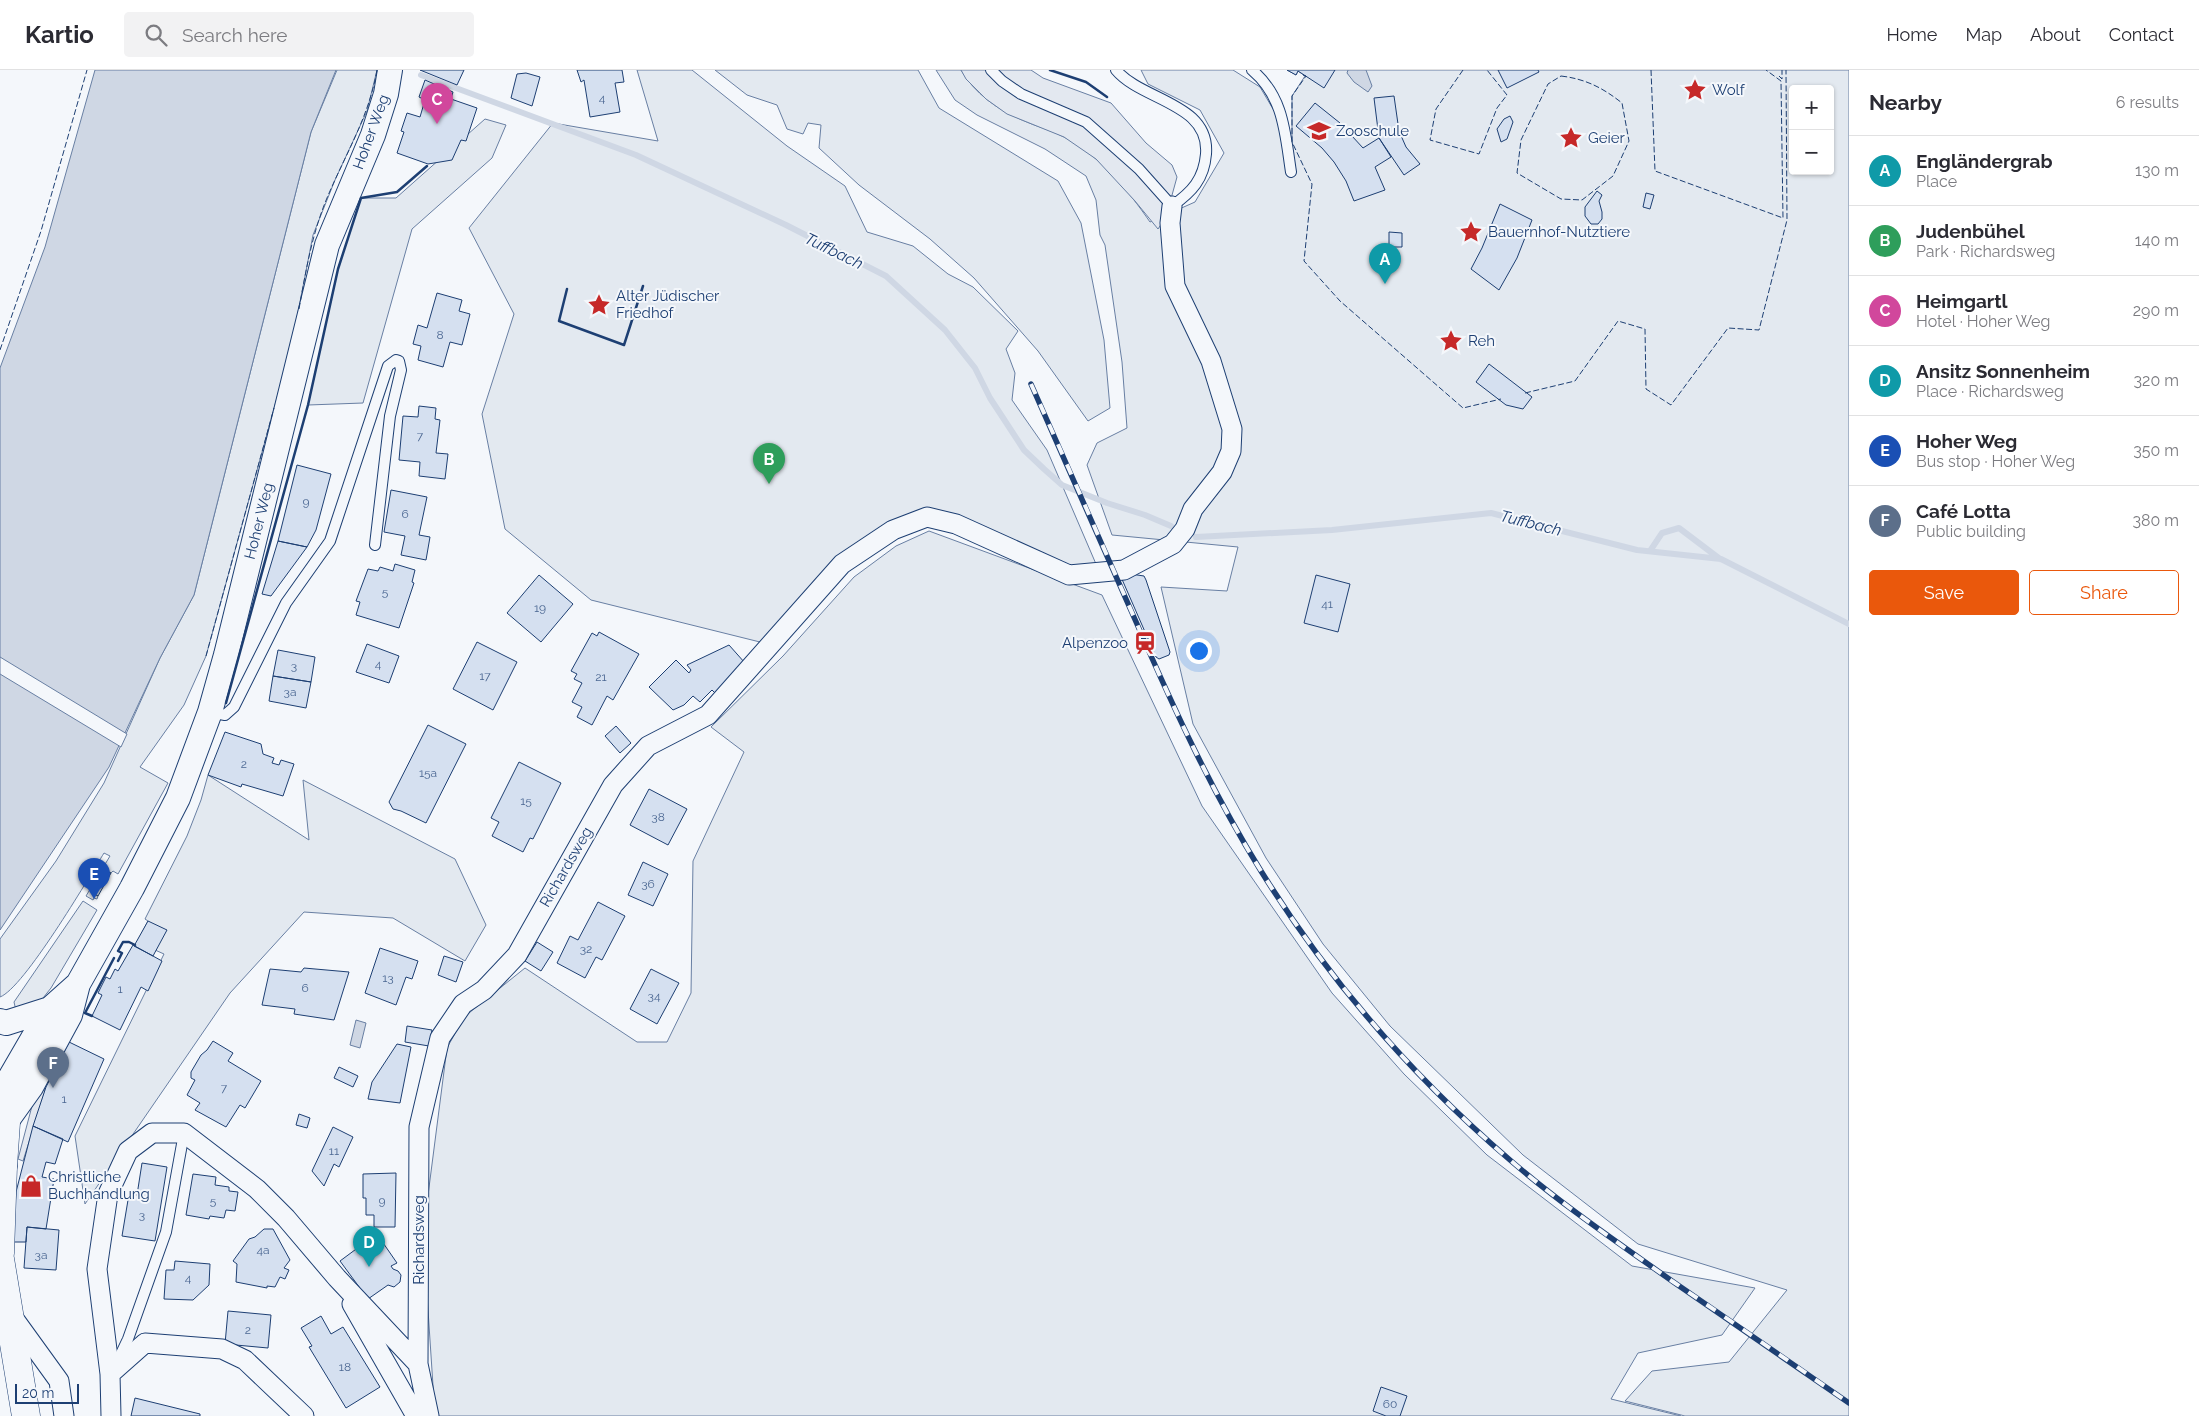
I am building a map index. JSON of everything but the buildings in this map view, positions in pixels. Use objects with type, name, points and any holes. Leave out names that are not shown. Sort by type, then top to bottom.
[{"type":"main road","points":[[0,1093],[3,1122],[0,1253]]},
{"type":"main road","points":[[0,1258],[26,1416]]},
{"type":"street","name":"Hoher Weg","points":[[3,1122],[31,1088],[70,1015],[78,984],[125,902],[178,798],[210,712],[327,245],[373,135],[386,94],[390,70]]},
{"type":"street","name":"Richardsweg","points":[[429,1416],[418,1364],[419,1127],[440,1038],[463,1004],[484,990],[517,954],[613,785],[648,746],[708,714],[842,564],[893,530],[927,517],[956,524],[1069,575],[1097,574],[1124,570],[1173,544],[1185,529],[1193,509],[1222,472],[1231,451],[1232,429],[1211,361],[1175,286],[1170,223],[1172,206]]},
{"type":"street","name":"Hoher Weg","points":[[0,1093],[50,1009],[78,984]]},
{"type":"street","points":[[0,1021],[6,1023],[50,1009]]},
{"type":"street","points":[[111,1416],[110,1374],[97,1269],[108,1194],[128,1152],[152,1133],[184,1133],[257,1189],[286,1218],[337,1278],[418,1364]]},
{"type":"street","points":[[337,1278],[416,1416]]},
{"type":"street","points":[[8,1311],[59,1381],[64,1416]]},
{"type":"street","points":[[110,1374],[145,1343],[222,1349],[245,1360],[304,1416]]},
{"type":"lane","points":[[991,70],[1002,81],[1021,94],[1086,122],[1139,169],[1172,206],[1194,188],[1201,178],[1206,150],[1204,135],[1196,122],[1186,112],[1127,81],[1116,70]]},
{"type":"lane","points":[[1252,70],[1265,81],[1283,118],[1291,172]]},
{"type":"lane","points":[[210,712],[225,715],[234,707],[286,603],[330,541],[388,366],[392,361],[396,360],[399,361],[401,370],[390,416],[375,545]]},
{"type":"lane","points":[[110,1374],[128,1339],[166,1232],[184,1133]]},
{"type":"shaded area","points":[[95,70],[336,70],[311,132],[194,595],[160,658],[109,767],[0,930],[0,368],[45,247]]},
{"type":"shaded area","points":[[337,70],[377,70],[367,111],[335,180],[313,235],[292,343],[206,656],[184,705],[140,767],[168,783],[118,874],[113,871],[111,873],[106,871],[93,893],[98,896],[97,899],[94,898],[93,900],[86,896],[110,856],[104,853],[39,954],[11,989],[0,997],[0,939],[56,861],[104,783],[160,658],[194,595],[311,132]]},
{"type":"shaded area","points":[[637,70],[692,70],[787,146],[845,186],[867,232],[913,246],[948,274],[973,287],[1018,331],[1006,349],[1015,373],[1012,400],[1047,450],[1096,564],[1071,568],[987,531],[970,520],[931,509],[902,517],[768,644],[591,600],[505,529],[482,414],[514,314],[469,228],[553,123],[658,141]]},
{"type":"shaded area","points":[[715,70],[918,70],[939,108],[1058,181],[1081,223],[1104,340],[1110,408],[1088,421],[1038,351],[974,278],[930,239],[859,185],[819,148],[821,125],[808,123],[803,134],[787,129],[777,105],[747,95]]},
{"type":"shaded area","points":[[936,70],[961,70],[973,86],[996,106],[1013,116],[1059,135],[1089,153],[1112,174],[1150,222],[1195,202],[1224,153],[1200,110],[1148,84],[1141,70],[1233,70],[1260,87],[1292,141],[1292,96],[1305,76],[1298,71],[1296,75],[1287,70],[1849,70],[1849,1416],[1685,1416],[1625,1401],[1652,1371],[1729,1362],[1787,1290],[1638,1244],[1523,1155],[1390,1026],[1323,944],[1266,858],[1193,724],[1161,587],[1227,591],[1238,547],[1112,535],[1087,465],[1097,443],[1127,428],[1122,362],[1105,245],[1100,235],[1096,200],[1086,176],[1045,149],[977,115],[955,100]]},
{"type":"shaded area","points":[[961,70],[1031,70],[1043,78],[1111,103],[1146,143],[1172,165],[1177,177],[1166,217],[1158,229],[1096,159],[1064,137],[1007,114],[986,99],[966,79]]},
{"type":"shaded area","points":[[1348,70],[1366,70],[1372,86],[1368,92],[1354,82],[1347,73]]},
{"type":"shaded area","points":[[485,119],[506,125],[492,158],[412,229],[363,403],[308,405],[338,269],[361,198],[396,198]]},
{"type":"shaded area","points":[[929,531],[1102,595],[1202,806],[1332,993],[1404,1074],[1487,1155],[1632,1266],[1755,1288],[1722,1335],[1638,1353],[1611,1399],[1681,1416],[435,1416],[423,1234],[447,1048],[464,1017],[525,968],[637,1042],[667,1042],[691,993],[693,861],[744,752],[711,727],[783,656],[854,577],[896,546]]},
{"type":"shaded area","points":[[208,775],[309,840],[303,780],[455,859],[486,925],[465,961],[393,918],[304,912],[230,993],[85,1204],[75,1136],[164,954],[137,942],[148,921],[145,919],[187,836],[201,800]]},
{"type":"shaded area","points":[[83,901],[97,910],[51,988],[39,1003],[17,1015],[14,1002]]},
{"type":"shaded area","points":[[356,1020],[366,1023],[360,1048],[350,1045]]},
{"type":"shaded area","points":[[41,1084],[45,1091],[23,1161],[18,1159],[32,1106]]},
{"type":"pier","points":[[0,657],[127,734],[121,747],[0,674]]},
{"type":"waterway","name":"Tuffbach","points":[[421,75],[636,155],[786,225],[886,276],[945,330],[975,368],[990,398],[1024,450],[1062,485],[1171,526]]},
{"type":"waterway","name":"Tuffbach","points":[[1196,537],[1332,530],[1491,513],[1637,550],[1721,559],[1849,624]]},
{"type":"waterway","points":[[1650,551],[1662,533],[1679,528],[1720,559]]},
{"type":"railway","points":[[1031,384],[1165,687],[1210,781],[1261,871],[1287,911],[1344,988],[1406,1061],[1474,1128],[1529,1176],[1631,1252],[1849,1403]]},
{"type":"fence","points":[[0,350],[41,231],[87,70]]},
{"type":"fence","points":[[299,309],[317,225],[327,198],[356,136],[368,104],[377,70]]},
{"type":"fence","points":[[1463,70],[1436,109],[1430,140],[1479,154],[1497,108],[1507,95],[1487,70]]},
{"type":"fence","points":[[1651,70],[1655,171],[1783,218],[1781,81],[1766,70]]},
{"type":"fence","points":[[1779,76],[1782,79],[1782,70]]},
{"type":"fence","points":[[1525,393],[1575,381],[1618,321],[1645,329],[1646,389],[1671,405],[1728,328],[1759,330],[1787,220],[1786,70]]},
{"type":"fence","points":[[1303,75],[1306,76],[1292,96],[1292,142],[1312,184],[1304,261],[1340,301],[1463,408],[1501,399]]},
{"type":"fence","points":[[1561,76],[1578,79],[1594,85],[1622,103],[1629,141],[1613,176],[1582,200],[1561,199],[1517,173],[1521,140],[1548,84],[1561,76]]},
{"type":"fence","points":[[206,656],[274,408]]},
{"type":"wall","points":[[1050,70],[1086,82],[1107,97]]},
{"type":"wall","points":[[226,703],[308,405],[338,269],[361,198],[397,192],[427,166]]},
{"type":"wall","points":[[567,289],[559,321],[624,345],[643,286]]},
{"type":"wall","points":[[118,961],[122,953],[118,951],[123,942],[135,945]]},
{"type":"wall","points":[[92,1016],[85,1013],[114,958]]},
{"type":"place","name":"Wolf","points":[[1695,90]]},
{"type":"place","name":"Heimgartl","points":[[437,124]]},
{"type":"place","name":"Zooschule","points":[[1319,131]]},
{"type":"place","name":"Geier","points":[[1571,138]]},
{"type":"place","name":"Bauernhof-Nutztiere","points":[[1471,232]]},
{"type":"place","name":"Engländergrab","points":[[1385,284]]},
{"type":"place","name":"Alter Jüdischer Friedhof","points":[[599,305]]},
{"type":"place","name":"Reh","points":[[1451,341]]},
{"type":"place","name":"Judenbühel","points":[[769,484]]},
{"type":"place","name":"Alpenzoo","points":[[1145,643]]},
{"type":"place","name":"Hoher Weg","points":[[94,899]]},
{"type":"place","name":"Café Lotta","points":[[53,1088]]},
{"type":"place","name":"Christliche Buchhandlung","points":[[31,1186]]},
{"type":"place","name":"Ansitz Sonnenheim","points":[[369,1267]]}]
